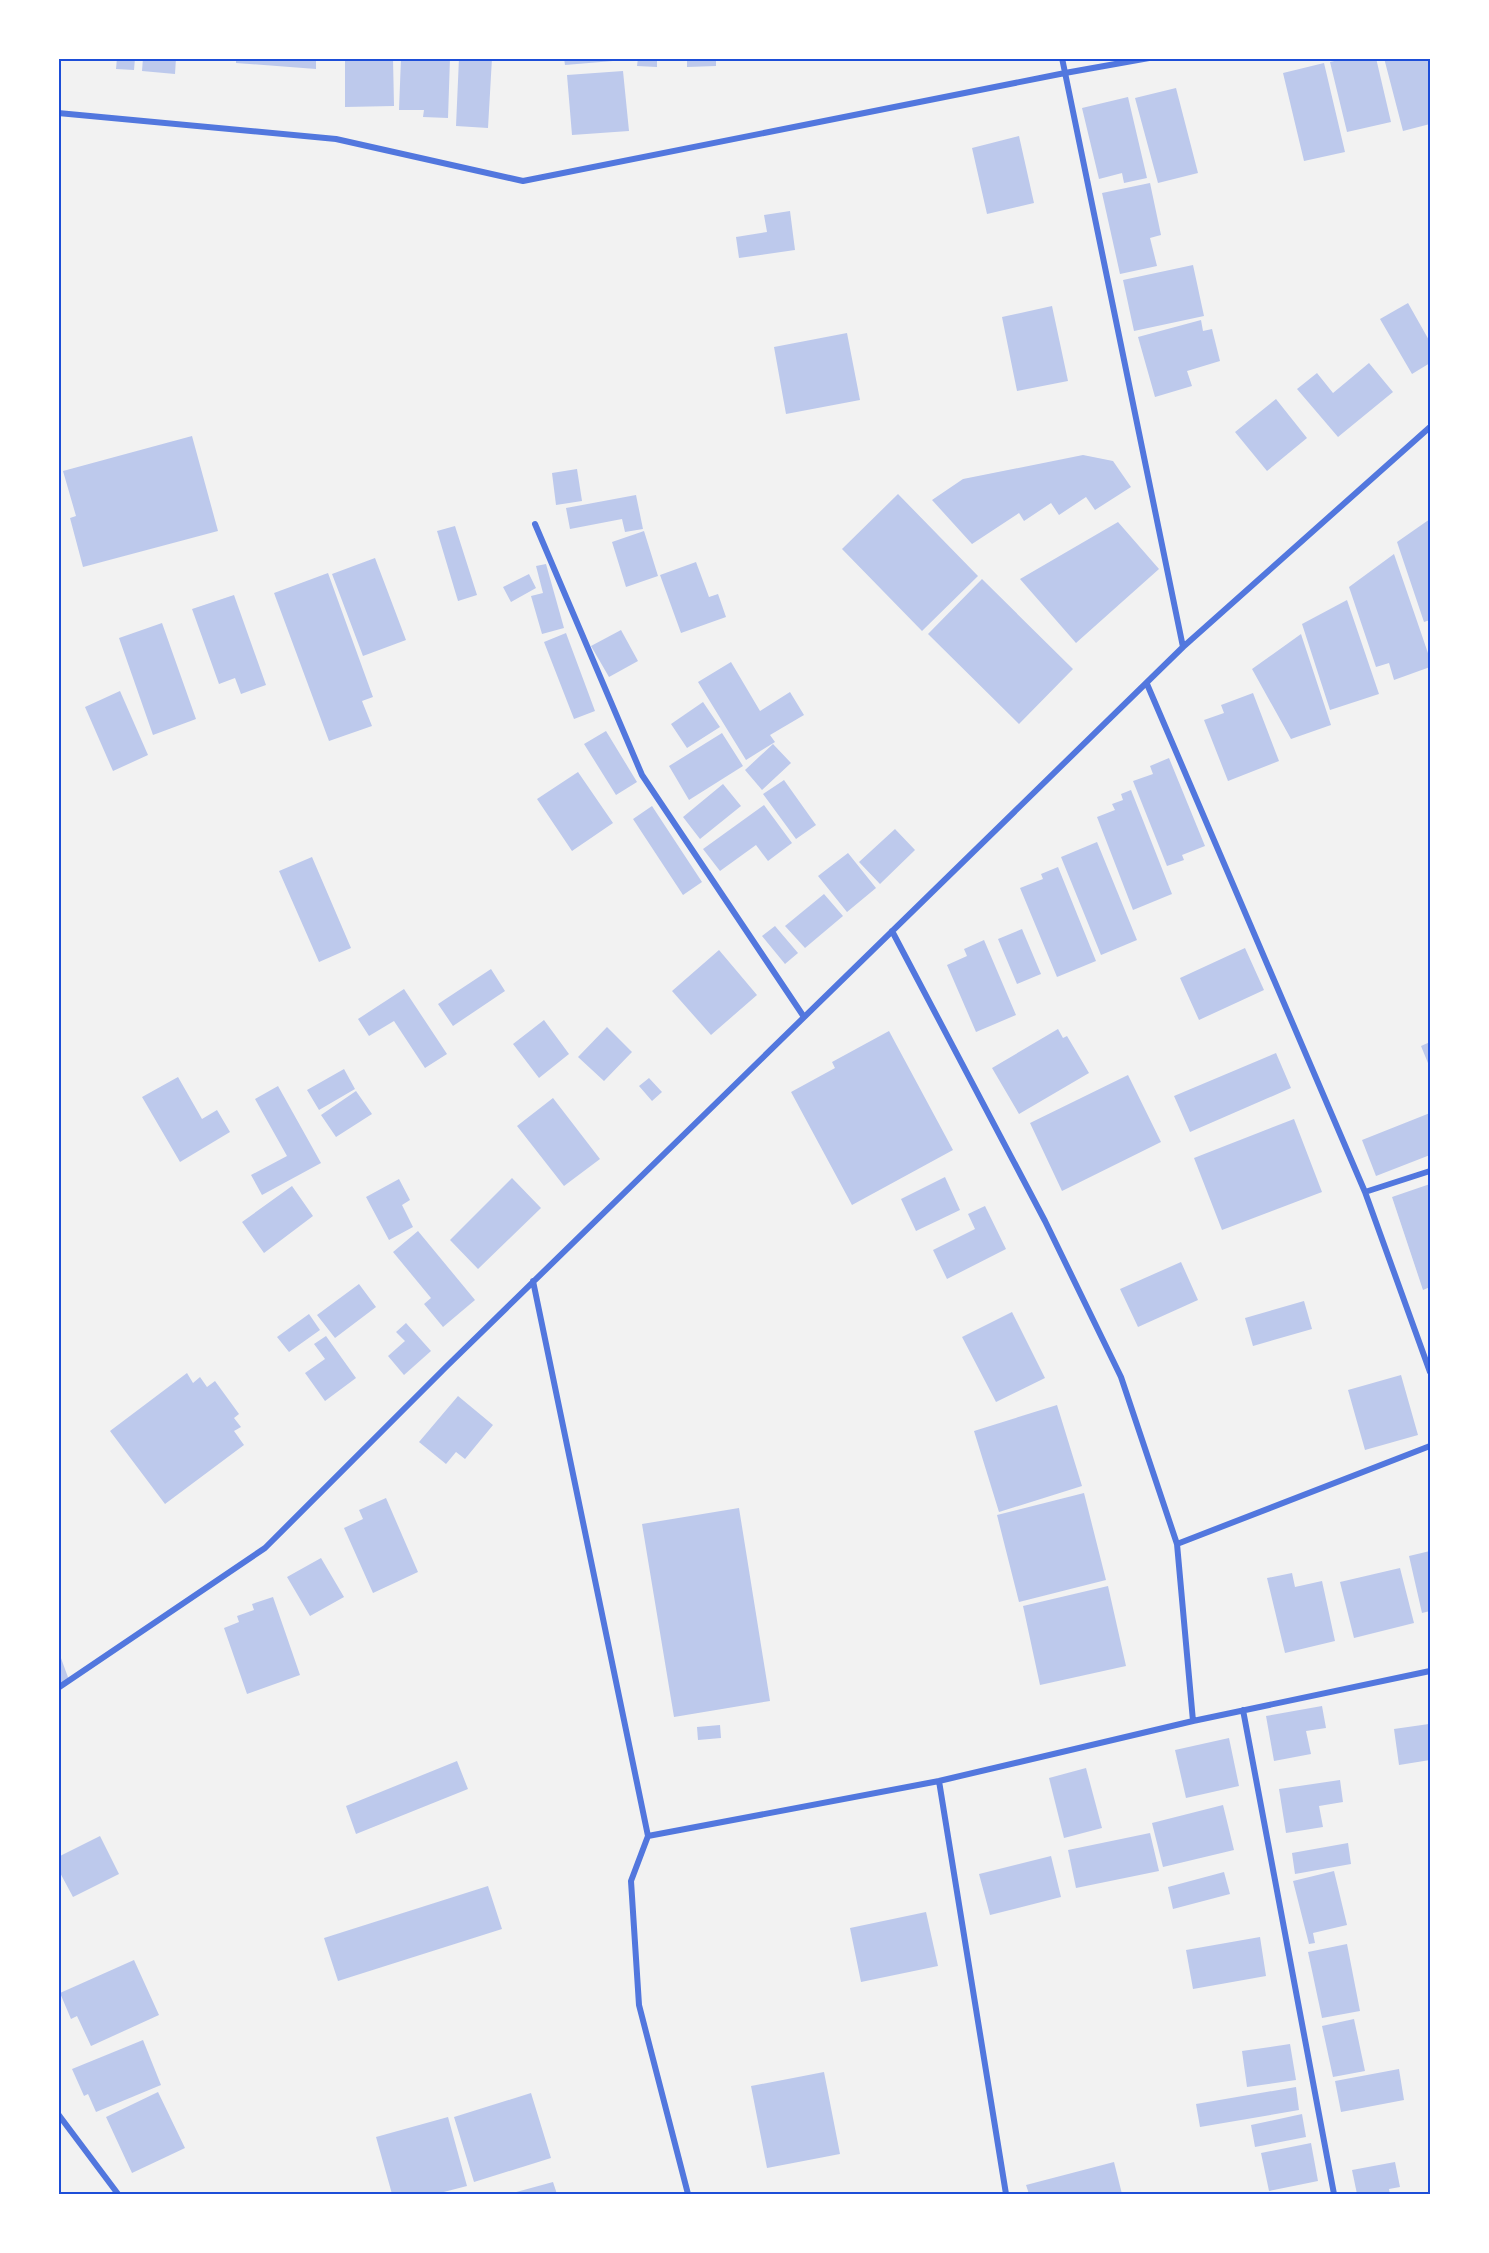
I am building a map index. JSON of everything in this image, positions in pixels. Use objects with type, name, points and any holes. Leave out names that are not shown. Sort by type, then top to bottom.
[{"type":"street","points":[[1062,58],[1183,648]]},
{"type":"street","points":[[58,113],[336,139],[523,181],[1149,58]]},
{"type":"street","points":[[58,1688],[265,1548],[533,1281],[1183,648],[1431,427]]},
{"type":"street","points":[[535,524],[642,774],[804,1017]]},
{"type":"street","points":[[1147,684],[1365,1192],[1431,1372]]},
{"type":"street","points":[[892,931],[1045,1221],[1121,1377],[1177,1544],[1193,1721]]},
{"type":"street","points":[[1365,1192],[1431,1171]]},
{"type":"street","points":[[533,1281],[648,1836],[631,1881],[639,2006],[688,2194]]},
{"type":"street","points":[[1177,1544],[1431,1446]]},
{"type":"street","points":[[648,1836],[939,1781],[1193,1721],[1431,1671]]},
{"type":"street","points":[[1243,1710],[1334,2194]]},
{"type":"street","points":[[939,1781],[1006,2194]]},
{"type":"street","points":[[58,2114],[118,2194]]},
{"type":"building","points":[[117,58],[135,58],[134,70],[116,69]]},
{"type":"building","points":[[143,58],[176,58],[175,74],[142,71]]},
{"type":"building","points":[[236,58],[316,58],[316,69],[236,63]]},
{"type":"building","points":[[345,58],[393,58],[394,106],[345,107]]},
{"type":"building","points":[[401,58],[450,58],[448,118],[423,117],[424,110],[399,110]]},
{"type":"building","points":[[459,58],[492,58],[488,128],[456,126]]},
{"type":"building","points":[[564,58],[613,58],[613,61],[565,65]]},
{"type":"building","points":[[638,58],[657,58],[657,67],[637,66]]},
{"type":"building","points":[[687,58],[716,58],[716,66],[687,67]]},
{"type":"building","points":[[1347,58],[1376,58],[1391,122],[1347,132],[1330,62]]},
{"type":"building","points":[[1384,58],[1430,58],[1430,124],[1403,131]]},
{"type":"building","points":[[1324,63],[1345,152],[1304,161],[1283,73]]},
{"type":"building","points":[[623,71],[629,131],[572,135],[567,75]]},
{"type":"building","points":[[1176,88],[1198,173],[1158,183],[1135,98]]},
{"type":"building","points":[[1128,97],[1147,178],[1124,183],[1122,173],[1099,179],[1082,108]]},
{"type":"building","points":[[1019,136],[1034,203],[987,214],[972,148]]},
{"type":"building","points":[[1150,183],[1161,235],[1150,238],[1157,266],[1120,274],[1102,193]]},
{"type":"building","points":[[790,211],[795,250],[739,258],[736,237],[767,232],[764,215]]},
{"type":"building","points":[[1193,265],[1204,316],[1134,331],[1123,280]]},
{"type":"building","points":[[1408,303],[1430,342],[1430,363],[1412,374],[1380,319]]},
{"type":"building","points":[[1052,306],[1068,381],[1017,391],[1002,317]]},
{"type":"building","points":[[1201,320],[1203,331],[1212,329],[1220,361],[1187,371],[1192,386],[1155,397],[1138,337]]},
{"type":"building","points":[[847,333],[860,400],[786,414],[774,347]]},
{"type":"building","points":[[1369,363],[1393,392],[1338,437],[1297,389],[1317,373],[1333,393]]},
{"type":"building","points":[[1276,399],[1307,438],[1267,471],[1235,432]]},
{"type":"building","points":[[192,436],[218,531],[83,567],[70,518],[76,516],[63,471]]},
{"type":"building","points":[[1083,455],[1113,461],[1131,487],[1095,510],[1086,497],[1059,515],[1051,503],[1024,521],[1019,513],[972,544],[932,500],[963,479]]},
{"type":"building","points":[[577,469],[582,501],[556,505],[552,473]]},
{"type":"building","points":[[898,494],[978,576],[922,631],[842,549]]},
{"type":"building","points":[[636,495],[643,529],[625,532],[622,519],[570,529],[566,508]]},
{"type":"building","points":[[1430,519],[1430,620],[1424,622],[1397,542]]},
{"type":"building","points":[[1118,522],[1159,569],[1076,643],[1020,579]]},
{"type":"building","points":[[455,526],[477,595],[458,601],[437,531]]},
{"type":"building","points":[[644,531],[658,576],[626,587],[612,542]]},
{"type":"building","points":[[1394,554],[1430,659],[1430,667],[1394,680],[1389,663],[1376,667],[1349,587]]},
{"type":"building","points":[[375,558],[406,640],[363,656],[332,574]]},
{"type":"building","points":[[696,562],[709,597],[718,594],[726,617],[681,633],[660,575]]},
{"type":"building","points":[[546,564],[564,628],[542,634],[531,596],[543,593],[536,566]]},
{"type":"building","points":[[328,573],[373,697],[362,701],[372,726],[329,741],[274,593]]},
{"type":"building","points":[[529,574],[536,588],[511,602],[503,587]]},
{"type":"building","points":[[982,579],[1073,669],[1019,724],[928,634]]},
{"type":"building","points":[[234,595],[266,685],[241,694],[235,678],[219,684],[192,609]]},
{"type":"building","points":[[1347,600],[1379,694],[1330,710],[1302,624]]},
{"type":"building","points":[[162,623],[196,719],[153,735],[119,638]]},
{"type":"building","points":[[621,630],[638,661],[609,677],[591,646]]},
{"type":"building","points":[[566,633],[595,711],[574,719],[544,642]]},
{"type":"building","points":[[1301,634],[1331,725],[1291,739],[1252,669]]},
{"type":"building","points":[[731,662],[760,711],[790,692],[804,715],[770,735],[775,742],[746,760],[698,682]]},
{"type":"building","points":[[120,691],[148,755],[113,771],[85,707]]},
{"type":"building","points":[[1253,693],[1279,761],[1228,781],[1204,720],[1224,713],[1221,705]]},
{"type":"building","points":[[703,702],[720,727],[687,748],[671,724]]},
{"type":"building","points":[[606,731],[637,782],[616,795],[584,744]]},
{"type":"building","points":[[722,733],[743,766],[689,800],[669,766]]},
{"type":"building","points":[[773,744],[791,763],[762,790],[745,770]]},
{"type":"building","points":[[1169,758],[1205,846],[1182,855],[1184,860],[1167,866],[1133,781],[1153,774],[1150,766]]},
{"type":"building","points":[[578,772],[613,823],[572,851],[537,799]]},
{"type":"building","points":[[784,780],[816,825],[796,839],[763,794]]},
{"type":"building","points":[[723,784],[741,806],[700,839],[683,817]]},
{"type":"building","points":[[1131,790],[1172,894],[1133,910],[1097,817],[1115,810],[1112,804],[1123,800],[1121,794]]},
{"type":"building","points":[[764,805],[792,843],[768,861],[756,845],[720,871],[703,849]]},
{"type":"building","points":[[652,806],[702,882],[683,895],[633,819]]},
{"type":"building","points":[[895,829],[915,850],[880,884],[859,862]]},
{"type":"building","points":[[1097,842],[1137,940],[1101,955],[1061,857]]},
{"type":"building","points":[[848,853],[876,888],[847,912],[818,876]]},
{"type":"building","points":[[312,857],[351,948],[319,962],[279,871]]},
{"type":"building","points":[[1058,867],[1096,961],[1057,977],[1020,888],[1043,879],[1041,874]]},
{"type":"building","points":[[824,894],[843,916],[805,948],[785,926]]},
{"type":"building","points":[[775,926],[798,953],[785,964],[762,936]]},
{"type":"building","points":[[1022,929],[1041,974],[1017,984],[998,939]]},
{"type":"building","points":[[984,940],[1016,1015],[976,1032],[947,965],[967,956],[964,949]]},
{"type":"building","points":[[1245,948],[1264,990],[1199,1020],[1180,978]]},
{"type":"building","points":[[719,950],[757,995],[711,1035],[672,991]]},
{"type":"building","points":[[491,969],[505,991],[453,1026],[438,1004]]},
{"type":"building","points":[[404,989],[447,1054],[425,1068],[394,1021],[369,1036],[358,1019]]},
{"type":"building","points":[[544,1020],[569,1054],[539,1078],[513,1044]]},
{"type":"building","points":[[607,1027],[632,1052],[604,1081],[578,1057]]},
{"type":"building","points":[[1058,1029],[1063,1038],[1067,1036],[1089,1073],[1019,1114],[992,1068]]},
{"type":"building","points":[[889,1031],[953,1150],[852,1205],[791,1092],[835,1068],[832,1062]]},
{"type":"building","points":[[1430,1042],[1430,1068],[1421,1046]]},
{"type":"building","points":[[1276,1053],[1291,1088],[1190,1132],[1174,1096]]},
{"type":"building","points":[[344,1069],[355,1089],[319,1110],[307,1090]]},
{"type":"building","points":[[1128,1075],[1161,1142],[1062,1191],[1030,1123]]},
{"type":"building","points":[[178,1077],[202,1119],[217,1110],[230,1132],[180,1162],[142,1097]]},
{"type":"building","points":[[649,1078],[662,1092],[652,1101],[639,1086]]},
{"type":"building","points":[[278,1086],[321,1163],[262,1195],[251,1175],[287,1156],[255,1099]]},
{"type":"building","points":[[356,1091],[372,1114],[336,1137],[321,1115]]},
{"type":"building","points":[[553,1098],[600,1159],[564,1186],[517,1126]]},
{"type":"building","points":[[1430,1113],[1430,1155],[1376,1176],[1362,1140]]},
{"type":"building","points":[[1294,1119],[1322,1192],[1222,1230],[1194,1158]]},
{"type":"building","points":[[945,1177],[960,1210],[916,1231],[901,1199]]},
{"type":"building","points":[[512,1178],[541,1208],[478,1269],[450,1240]]},
{"type":"building","points":[[399,1179],[410,1200],[402,1205],[413,1227],[389,1240],[366,1197]]},
{"type":"building","points":[[1430,1184],[1430,1287],[1423,1290],[1392,1197]]},
{"type":"building","points":[[292,1186],[313,1216],[264,1253],[242,1222]]},
{"type":"building","points":[[985,1206],[1006,1249],[947,1279],[933,1250],[975,1229],[968,1214]]},
{"type":"building","points":[[418,1231],[475,1300],[443,1327],[424,1304],[431,1298],[393,1252]]},
{"type":"building","points":[[1181,1262],[1198,1300],[1138,1327],[1120,1289]]},
{"type":"building","points":[[359,1284],[376,1307],[335,1338],[317,1315]]},
{"type":"building","points":[[1304,1301],[1312,1329],[1253,1346],[1245,1318]]},
{"type":"building","points":[[1012,1312],[1045,1378],[996,1402],[962,1337]]},
{"type":"building","points":[[309,1314],[320,1330],[289,1352],[277,1337]]},
{"type":"building","points":[[406,1323],[431,1351],[404,1375],[388,1356],[405,1341],[396,1332]]},
{"type":"building","points":[[326,1336],[356,1378],[325,1401],[305,1373],[325,1359],[314,1344]]},
{"type":"building","points":[[187,1373],[193,1383],[200,1377],[207,1387],[215,1381],[239,1414],[234,1418],[241,1427],[234,1431],[244,1445],[165,1504],[110,1431]]},
{"type":"building","points":[[1401,1375],[1418,1435],[1365,1450],[1348,1390]]},
{"type":"building","points":[[458,1396],[493,1425],[465,1459],[456,1452],[446,1464],[419,1442]]},
{"type":"building","points":[[1057,1405],[1082,1486],[999,1512],[974,1431]]},
{"type":"building","points":[[1084,1493],[1106,1580],[1019,1602],[997,1515]]},
{"type":"building","points":[[386,1498],[418,1572],[373,1593],[344,1528],[363,1519],[359,1510]]},
{"type":"building","points":[[739,1508],[770,1701],[674,1717],[642,1524]]},
{"type":"building","points":[[1430,1551],[1430,1611],[1422,1613],[1409,1556]]},
{"type":"building","points":[[321,1558],[344,1597],[310,1616],[287,1577]]},
{"type":"building","points":[[1400,1568],[1414,1623],[1354,1638],[1340,1582]]},
{"type":"building","points":[[1292,1573],[1295,1587],[1322,1581],[1335,1641],[1285,1653],[1267,1578]]},
{"type":"building","points":[[1108,1586],[1126,1666],[1040,1685],[1023,1606]]},
{"type":"building","points":[[273,1597],[300,1675],[247,1694],[224,1628],[239,1622],[237,1616],[254,1610],[252,1604]]},
{"type":"building","points":[[58,1650],[69,1680],[58,1684]]},
{"type":"building","points":[[1322,1706],[1326,1728],[1306,1731],[1311,1754],[1274,1761],[1266,1716]]},
{"type":"building","points":[[1429,1724],[1430,1760],[1399,1765],[1394,1729]]},
{"type":"building","points":[[720,1725],[721,1738],[698,1740],[697,1727]]},
{"type":"building","points":[[1229,1738],[1239,1786],[1186,1798],[1175,1750]]},
{"type":"building","points":[[457,1761],[468,1789],[356,1834],[346,1806]]},
{"type":"building","points":[[1086,1768],[1102,1828],[1064,1838],[1049,1778]]},
{"type":"building","points":[[1340,1780],[1343,1802],[1319,1806],[1323,1827],[1286,1833],[1279,1789]]},
{"type":"building","points":[[1223,1805],[1234,1850],[1163,1867],[1152,1823]]},
{"type":"building","points":[[1150,1833],[1159,1871],[1076,1888],[1068,1850]]},
{"type":"building","points":[[100,1836],[119,1874],[73,1897],[58,1869],[58,1857]]},
{"type":"building","points":[[1348,1843],[1351,1864],[1295,1874],[1292,1853]]},
{"type":"building","points":[[1051,1856],[1061,1897],[990,1915],[979,1874]]},
{"type":"building","points":[[1334,1871],[1347,1925],[1313,1933],[1315,1943],[1309,1944],[1293,1881]]},
{"type":"building","points":[[1224,1872],[1230,1894],[1173,1909],[1168,1887]]},
{"type":"building","points":[[488,1886],[502,1929],[338,1981],[324,1938]]},
{"type":"building","points":[[926,1912],[938,1966],[861,1982],[850,1928]]},
{"type":"building","points":[[1260,1937],[1266,1976],[1193,1989],[1186,1950]]},
{"type":"building","points":[[1347,1944],[1360,2011],[1322,2018],[1308,1952]]},
{"type":"building","points":[[134,1960],[159,2015],[91,2046],[77,2016],[71,2019],[60,1993]]},
{"type":"building","points":[[1354,2019],[1365,2071],[1333,2077],[1322,2026]]},
{"type":"building","points":[[143,2040],[161,2085],[96,2112],[88,2094],[84,2096],[72,2069]]},
{"type":"building","points":[[1290,2044],[1296,2080],[1247,2087],[1242,2051]]},
{"type":"building","points":[[1399,2069],[1404,2100],[1341,2112],[1335,2081]]},
{"type":"building","points":[[824,2072],[840,2154],[767,2168],[751,2086]]},
{"type":"building","points":[[1296,2087],[1299,2110],[1200,2127],[1196,2104]]},
{"type":"building","points":[[158,2092],[185,2148],[132,2173],[106,2117]]},
{"type":"building","points":[[531,2093],[551,2158],[474,2182],[454,2117]]},
{"type":"building","points":[[1302,2114],[1306,2137],[1255,2147],[1251,2125]]},
{"type":"building","points":[[448,2117],[467,2186],[436,2194],[392,2194],[376,2137]]},
{"type":"building","points":[[1311,2143],[1318,2181],[1269,2191],[1261,2153]]},
{"type":"building","points":[[1114,2162],[1122,2194],[1029,2194],[1026,2185]]},
{"type":"building","points":[[1395,2162],[1400,2187],[1389,2189],[1390,2194],[1357,2194],[1352,2170]]},
{"type":"building","points":[[553,2182],[557,2194],[509,2194]]}]
